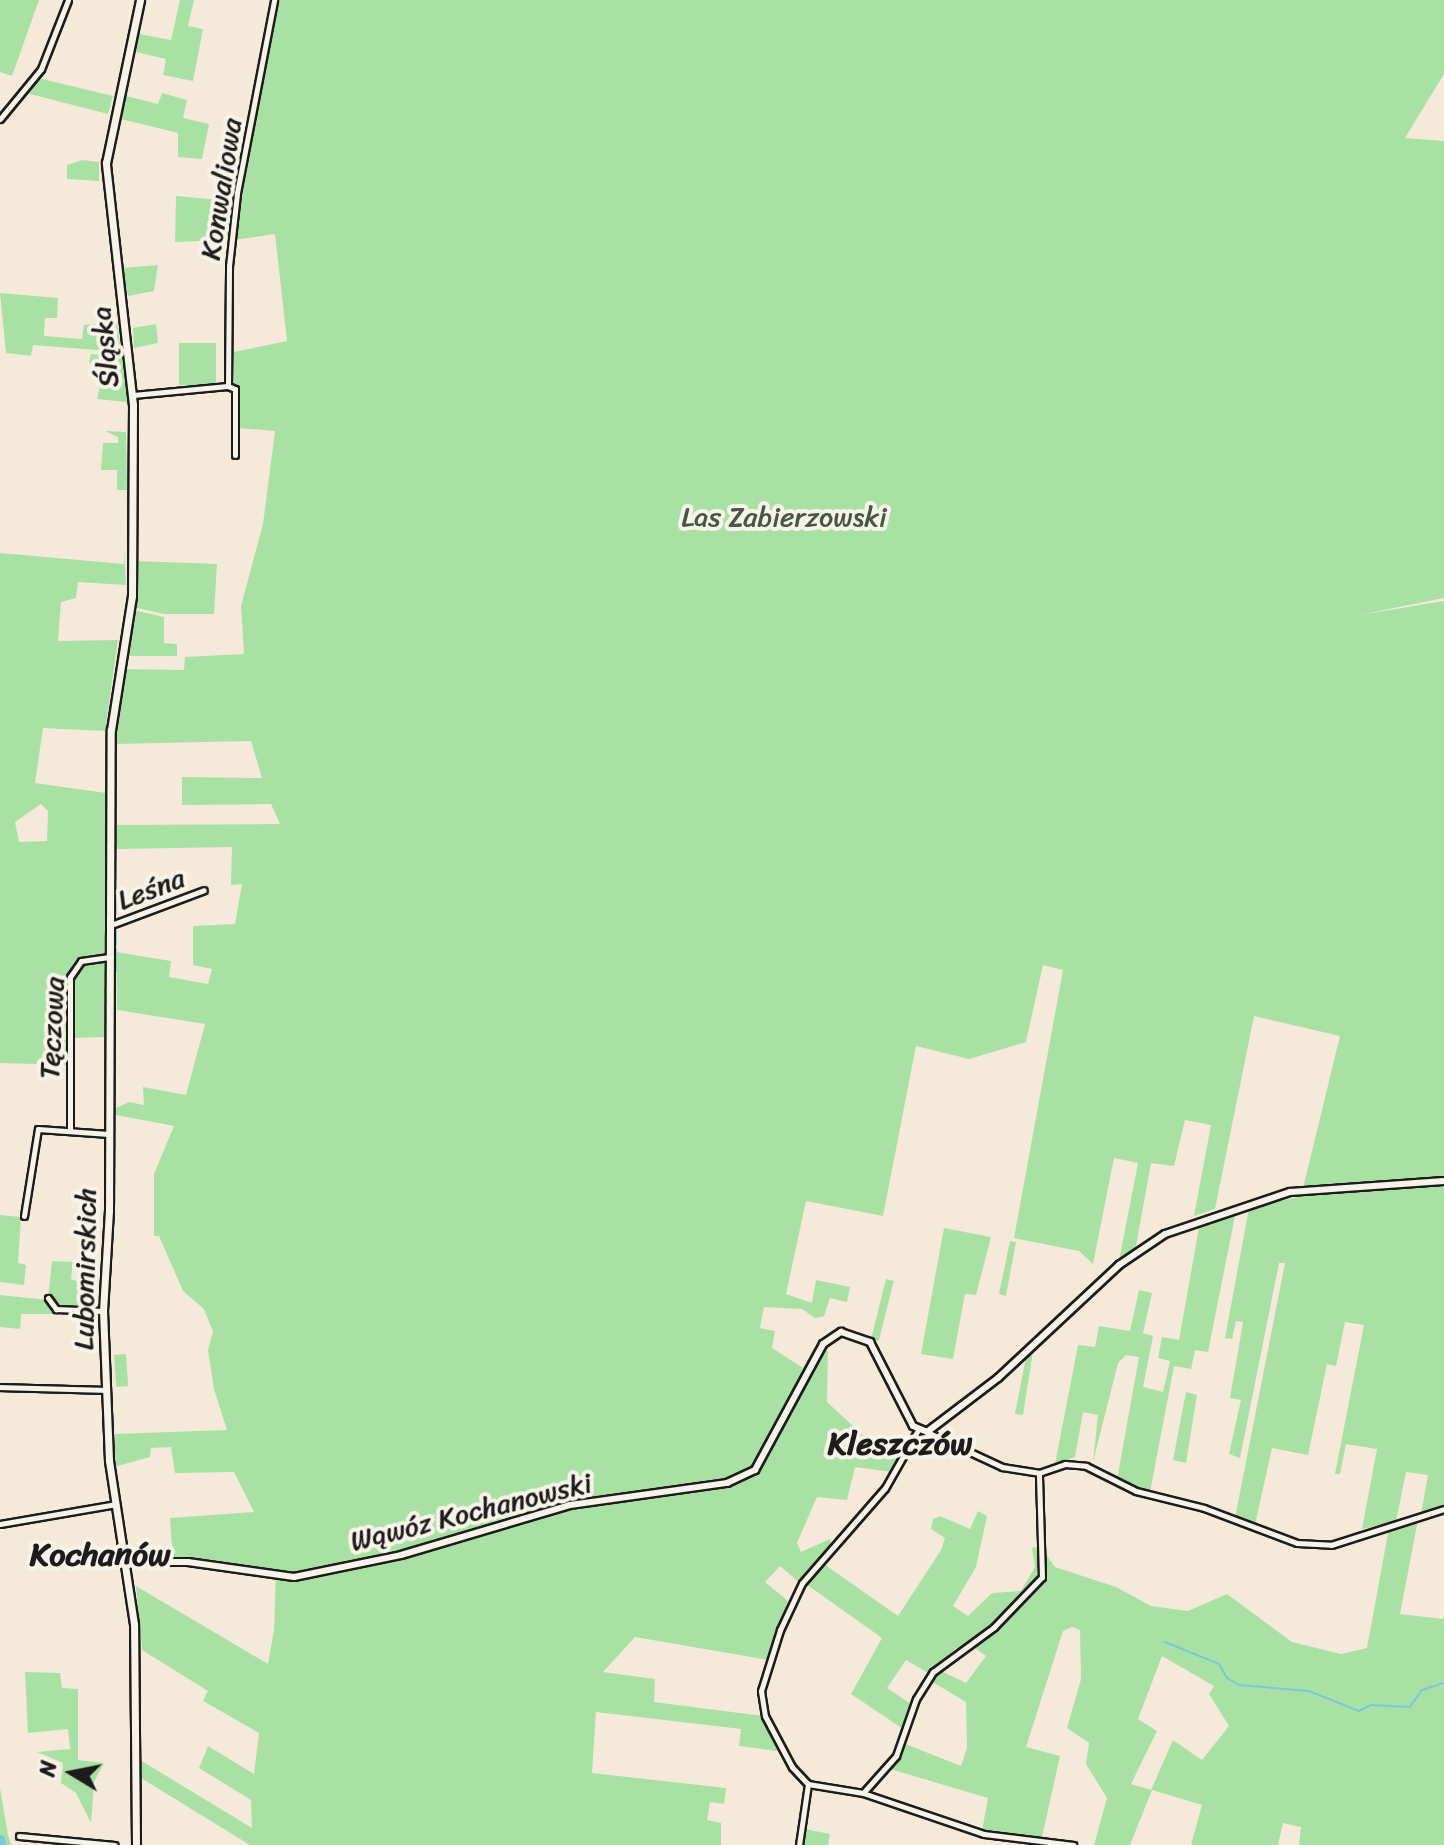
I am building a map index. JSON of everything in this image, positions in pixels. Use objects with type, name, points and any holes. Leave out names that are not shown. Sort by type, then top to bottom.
[{"type":"main road","name":"Śląska","points":[[116,691],[132,596],[133,395],[106,184],[109,142],[140,0]]},
{"type":"main road","name":"Lubomirskich","points":[[116,691],[111,744],[110,1134],[103,1311],[116,1504],[127,1562],[135,1645],[136,1845]]},
{"type":"street","points":[[0,119],[41,69],[68,0]]},
{"type":"street","name":"Konwaliowa","points":[[235,455],[235,389],[228,386],[227,296],[234,216],[274,0]]},
{"type":"street","points":[[133,395],[228,386]]},
{"type":"street","name":"Leśna","points":[[111,925],[204,890]]},
{"type":"street","name":"Tęczowa","points":[[70,1131],[70,977],[81,961],[111,957]]},
{"type":"street","points":[[24,1216],[38,1129],[110,1134]]},
{"type":"street","points":[[927,1432],[998,1378],[1119,1265],[1165,1234],[1290,1192],[1444,1181]]},
{"type":"street","points":[[48,1298],[56,1309],[103,1311]]},
{"type":"street","name":"Wąwóz Kochanowski","points":[[127,1562],[188,1562],[279,1576],[375,1562],[570,1505],[744,1478],[765,1454],[832,1335],[847,1331],[870,1342],[918,1430]]},
{"type":"street","points":[[0,1387],[106,1390]]},
{"type":"street","points":[[1073,1845],[984,1834],[863,1793],[808,1784],[792,1767],[762,1707],[761,1691],[780,1630],[811,1569],[867,1512],[918,1430],[1002,1467],[1039,1473],[1075,1463],[1136,1491],[1314,1546],[1444,1509]]},
{"type":"street","points":[[863,1793],[896,1756],[916,1699],[933,1672],[994,1627],[1042,1577],[1039,1473]]},
{"type":"street","points":[[0,1524],[116,1504]]},
{"type":"street","points":[[799,1845],[808,1784]]},
{"type":"street","points":[[19,1836],[115,1845]]},
{"type":"green space","points":[[0,0],[39,0],[12,76],[0,72]]},
{"type":"green space","points":[[180,0],[194,0],[188,26],[203,29],[193,81],[163,75],[166,59],[136,52],[139,34],[171,40]]},
{"type":"green space","name":"Las Zabierzowski","points":[[275,0],[1444,0],[1444,74],[1405,138],[1444,141],[1444,598],[1359,615],[1444,601],[1444,1179],[1303,1188],[1340,1036],[1254,1016],[1215,1209],[1194,1216],[1211,1125],[1185,1120],[1174,1166],[1151,1163],[1136,1246],[1119,1261],[1138,1163],[1114,1158],[1093,1264],[1079,1251],[1014,1238],[1063,970],[1043,965],[1026,1042],[969,1059],[916,1046],[883,1216],[806,1201],[786,1294],[812,1303],[816,1280],[850,1287],[847,1302],[830,1298],[824,1316],[815,1318],[802,1309],[764,1307],[760,1328],[775,1331],[772,1348],[803,1368],[815,1346],[828,1351],[827,1402],[867,1439],[896,1439],[897,1463],[892,1472],[855,1467],[847,1500],[817,1497],[797,1543],[801,1552],[830,1539],[831,1547],[799,1582],[780,1566],[765,1582],[788,1601],[768,1660],[635,1637],[603,1672],[655,1679],[654,1702],[763,1716],[780,1748],[777,1751],[739,1746],[741,1729],[596,1712],[592,1773],[726,1788],[724,1804],[710,1802],[707,1820],[721,1823],[721,1845],[250,1845],[141,1778],[140,1760],[252,1828],[251,1800],[199,1768],[208,1746],[254,1774],[259,1733],[203,1701],[208,1691],[142,1650],[136,1586],[268,1664],[274,1630],[276,1573],[173,1558],[170,1518],[254,1512],[234,1472],[175,1473],[171,1447],[151,1448],[150,1457],[114,1467],[114,1434],[227,1430],[214,1389],[208,1350],[213,1332],[204,1309],[183,1291],[159,1236],[154,1236],[154,1174],[174,1126],[116,1115],[116,1108],[129,1102],[144,1105],[143,1087],[186,1095],[205,1024],[117,1010],[116,952],[171,961],[169,977],[208,984],[212,969],[193,965],[193,926],[235,924],[242,884],[231,885],[232,847],[116,849],[115,825],[280,824],[271,804],[182,805],[182,777],[262,778],[251,741],[115,744],[124,669],[184,670],[185,657],[244,654],[241,606],[263,524],[275,431],[237,428],[237,384],[228,384],[229,353],[287,341],[275,234],[235,240]]},
{"type":"green space","points":[[38,78],[113,96],[108,114],[26,93]]},
{"type":"green space","points":[[162,93],[187,100],[183,118],[209,124],[202,159],[178,157],[178,133],[121,119],[126,96],[158,104]]},
{"type":"green space","points":[[82,160],[99,162],[99,181],[67,179],[67,165]]},
{"type":"green space","points":[[176,196],[233,201],[228,240],[175,242]]},
{"type":"green space","points":[[158,265],[154,291],[128,296],[122,268]]},
{"type":"green space","points":[[0,293],[58,298],[57,318],[45,318],[44,336],[82,339],[84,325],[117,321],[121,352],[33,345],[31,356],[6,353]]},
{"type":"green space","points":[[156,324],[158,343],[134,348],[133,328]]},
{"type":"green space","points":[[179,343],[216,343],[216,385],[179,385]]},
{"type":"green space","points":[[91,354],[126,356],[127,402],[97,399],[104,368],[89,363]]},
{"type":"green space","points":[[105,431],[126,432],[127,490],[117,490],[117,470],[101,470],[103,443],[118,443],[118,437]]},
{"type":"green space","points":[[124,547],[126,585],[78,582],[76,598],[61,602],[58,641],[118,640],[105,731],[43,728],[35,783],[106,793],[106,1037],[72,1038],[72,1065],[0,1063],[0,553],[124,564]],"holes":[[[41,804],[48,811],[47,841],[19,842],[15,822]]]},
{"type":"green space","points":[[135,561],[217,564],[214,614],[164,614],[133,607]]},
{"type":"green space","points":[[133,610],[164,617],[164,643],[177,644],[177,656],[126,656]]},
{"type":"green space","points":[[1444,1184],[1444,1506],[1421,1514],[1428,1475],[1406,1472],[1396,1521],[1362,1529],[1377,1449],[1346,1444],[1340,1474],[1335,1474],[1364,1325],[1345,1322],[1336,1366],[1327,1364],[1308,1455],[1272,1448],[1255,1525],[1235,1518],[1285,1263],[1279,1263],[1240,1458],[1229,1454],[1241,1400],[1230,1398],[1243,1322],[1236,1321],[1232,1339],[1225,1338],[1249,1208],[1316,1193]]},
{"type":"green space","points":[[1236,1211],[1208,1352],[1195,1350],[1191,1369],[1174,1366],[1150,1492],[1117,1480],[1139,1357],[1126,1355],[1118,1363],[1093,1462],[1098,1415],[1083,1412],[1075,1457],[1055,1464],[1078,1345],[1095,1347],[1099,1326],[1130,1331],[1139,1290],[1152,1293],[1143,1333],[1153,1336],[1143,1387],[1163,1392],[1170,1361],[1158,1358],[1162,1337],[1179,1340],[1200,1222]]},
{"type":"green space","points":[[0,1215],[21,1217],[18,1263],[26,1265],[24,1285],[0,1282]]},
{"type":"green space","points":[[944,1228],[991,1237],[976,1295],[965,1294],[953,1359],[921,1354]]},
{"type":"green space","points":[[1010,1241],[1016,1242],[1006,1296],[999,1294]]},
{"type":"green space","points":[[52,1261],[73,1262],[71,1279],[96,1288],[98,1314],[21,1314],[20,1329],[0,1327],[0,1295],[48,1300]]},
{"type":"green space","points":[[886,1279],[894,1281],[879,1341],[871,1339]]},
{"type":"green space","points":[[1033,1351],[1023,1415],[1015,1414],[1026,1357]]},
{"type":"green space","points":[[126,1354],[128,1386],[116,1387],[114,1355]]},
{"type":"green space","points":[[1186,1392],[1197,1395],[1186,1463],[1173,1460]]},
{"type":"green space","points":[[978,1511],[987,1516],[976,1567],[953,1606],[968,1616],[992,1593],[1021,1591],[1035,1567],[1032,1548],[1040,1546],[1055,1567],[1116,1587],[1151,1606],[1188,1611],[1227,1594],[1292,1642],[1341,1654],[1367,1648],[1389,1528],[1418,1520],[1400,1614],[1443,1619],[1444,1614],[1444,1845],[1299,1845],[1301,1827],[1283,1823],[1278,1845],[1191,1845],[1202,1805],[1152,1790],[1130,1845],[1094,1845],[1107,1798],[1086,1764],[1089,1743],[1067,1728],[1081,1679],[1080,1630],[1072,1627],[1063,1631],[1026,1747],[1060,1756],[1042,1837],[982,1831],[988,1798],[890,1769],[903,1743],[961,1766],[967,1748],[966,1702],[929,1680],[939,1670],[966,1683],[986,1656],[972,1646],[956,1648],[930,1674],[906,1660],[887,1688],[911,1704],[903,1729],[851,1694],[882,1638],[806,1584],[821,1562],[898,1616],[941,1550],[945,1538],[931,1529],[933,1519],[940,1516],[970,1529]],"holes":[[[1162,1656],[1214,1686],[1209,1694],[1229,1726],[1202,1760],[1173,1740],[1151,1790],[1131,1784],[1157,1731],[1138,1719]]]},
{"type":"green space","points":[[25,1672],[60,1673],[62,1688],[78,1689],[78,1760],[104,1763],[94,1782],[91,1823],[76,1793],[61,1783],[63,1763],[37,1752],[70,1749],[68,1729],[28,1733]]},
{"type":"green space","points":[[0,1788],[8,1835],[11,1845],[0,1845]]},
{"type":"green space","points":[[805,1829],[830,1834],[828,1845],[802,1845]]},
{"type":"waterway","points":[[116,928],[116,945]]},
{"type":"waterway","points":[[116,949],[116,971]]},
{"type":"waterway","points":[[1165,1642],[1219,1664],[1227,1678],[1239,1685],[1309,1691],[1359,1711],[1371,1705],[1410,1707],[1422,1690],[1444,1683]]},
{"type":"waterway","points":[[0,1839],[1,1845]]},
{"type":"district","name":"Kleszczów","points":[[900,1444]]},
{"type":"district","name":"Kochanów","points":[[100,1555]]}]
